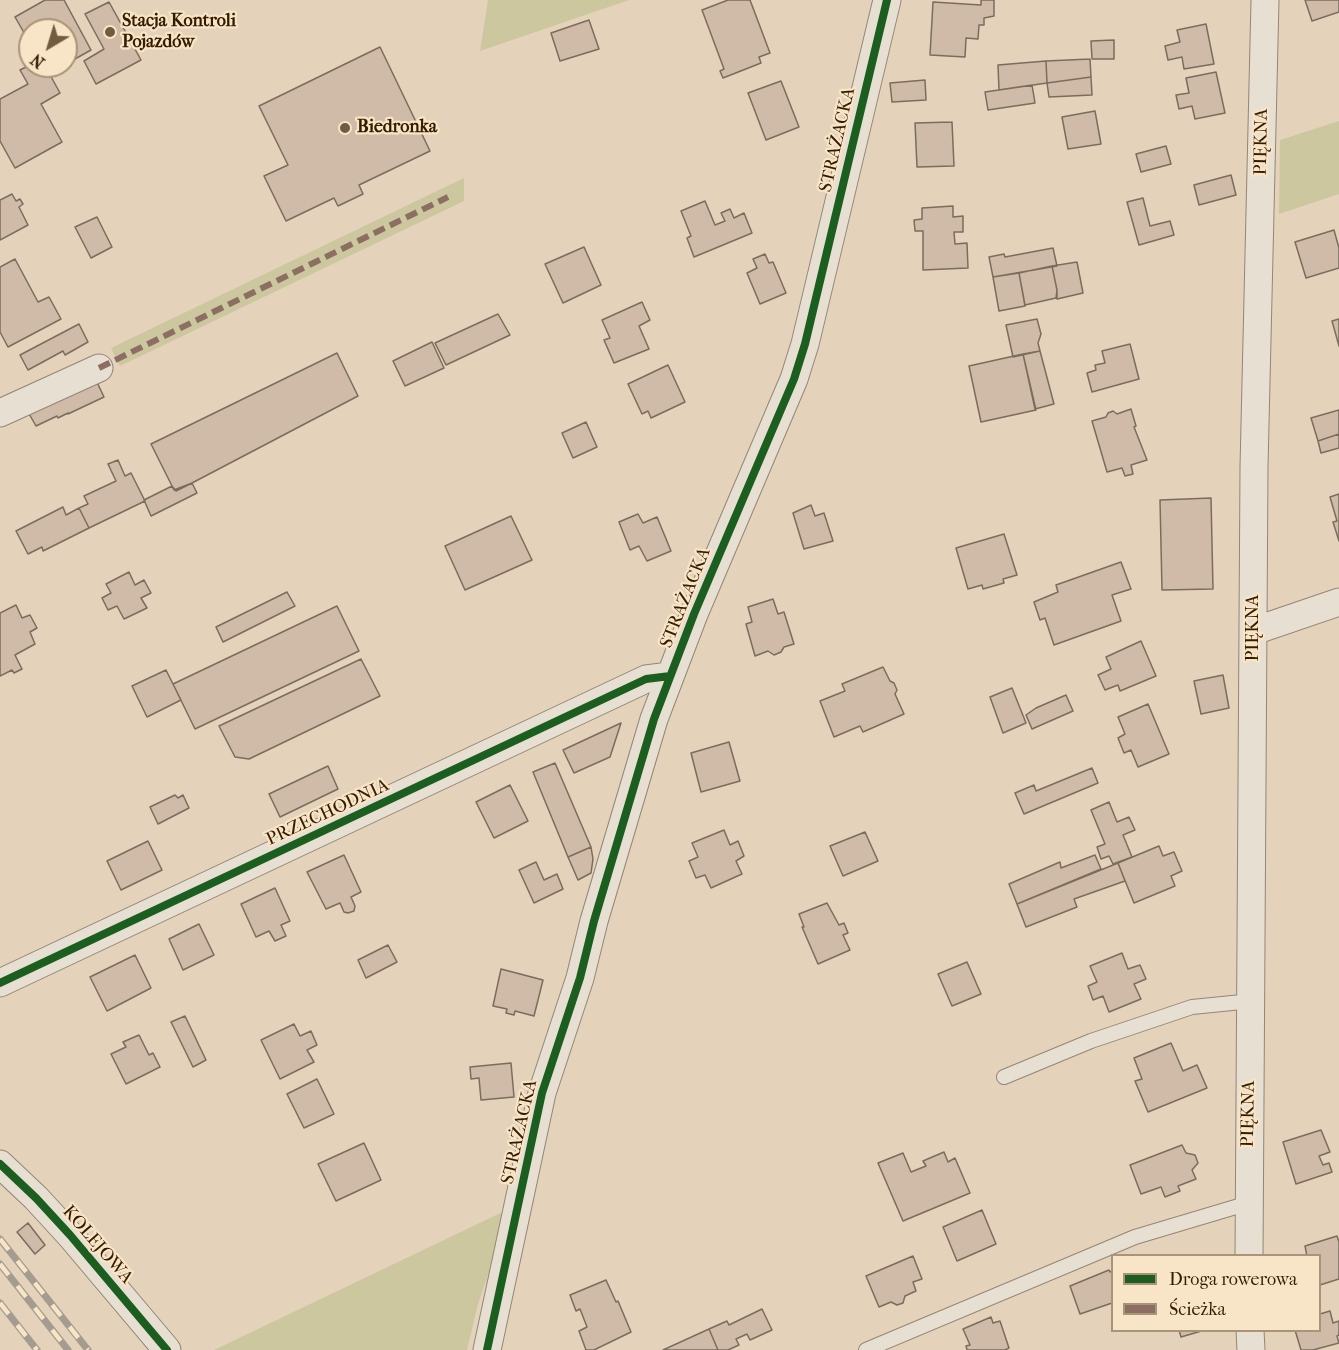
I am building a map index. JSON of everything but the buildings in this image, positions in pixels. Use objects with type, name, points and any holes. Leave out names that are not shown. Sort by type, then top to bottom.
[{"type":"street","name":"STRAŻACKA","points":[[487,1350],[542,1093],[580,978],[594,921],[654,719],[794,379],[887,0]]},
{"type":"street","name":"PIĘKNA","points":[[1248,1254],[1255,455],[1265,0]]},
{"type":"street","points":[[0,413],[99,368]]},
{"type":"street","points":[[1254,631],[1339,602]]},
{"type":"street","name":"PRZECHODNIA","points":[[0,983],[646,679],[670,676]]},
{"type":"street","name":"KOLEJOWA","points":[[0,1164],[70,1235],[167,1350]]},
{"type":"street","points":[[1250,1332],[1251,1350]]},
{"type":"lane","points":[[1004,1077],[1091,1041],[1192,1007],[1252,1001]]},
{"type":"lane","points":[[866,1350],[1135,1237],[1249,1203]]},
{"type":"shaded area","points":[[488,0],[629,0],[480,51]]},
{"type":"shaded area","points":[[1339,121],[1339,194],[1279,214],[1280,140]]},
{"type":"shaded area","points":[[464,178],[464,201],[120,366],[111,348]]},
{"type":"shaded area","points":[[511,1208],[478,1304],[467,1350],[214,1350]]},
{"type":"railway","points":[[0,1239],[88,1350]]},
{"type":"railway","points":[[0,1264],[68,1350]]},
{"type":"railway","points":[[0,1303],[37,1350]]},
{"type":"marked path","points":[[99,368],[448,197]]},
{"type":"cycle path","points":[[487,1350],[542,1093],[580,978],[594,921],[654,719],[694,614],[794,379],[805,344],[887,0]]},
{"type":"cycle path","points":[[0,983],[646,679],[670,676]]},
{"type":"cycle path","points":[[0,1164],[70,1235],[167,1350]]},
{"type":"place","name":"Stacja Kontroli Pojazdów","points":[[110,32]]},
{"type":"place","name":"Biedronka","points":[[345,128]]}]
